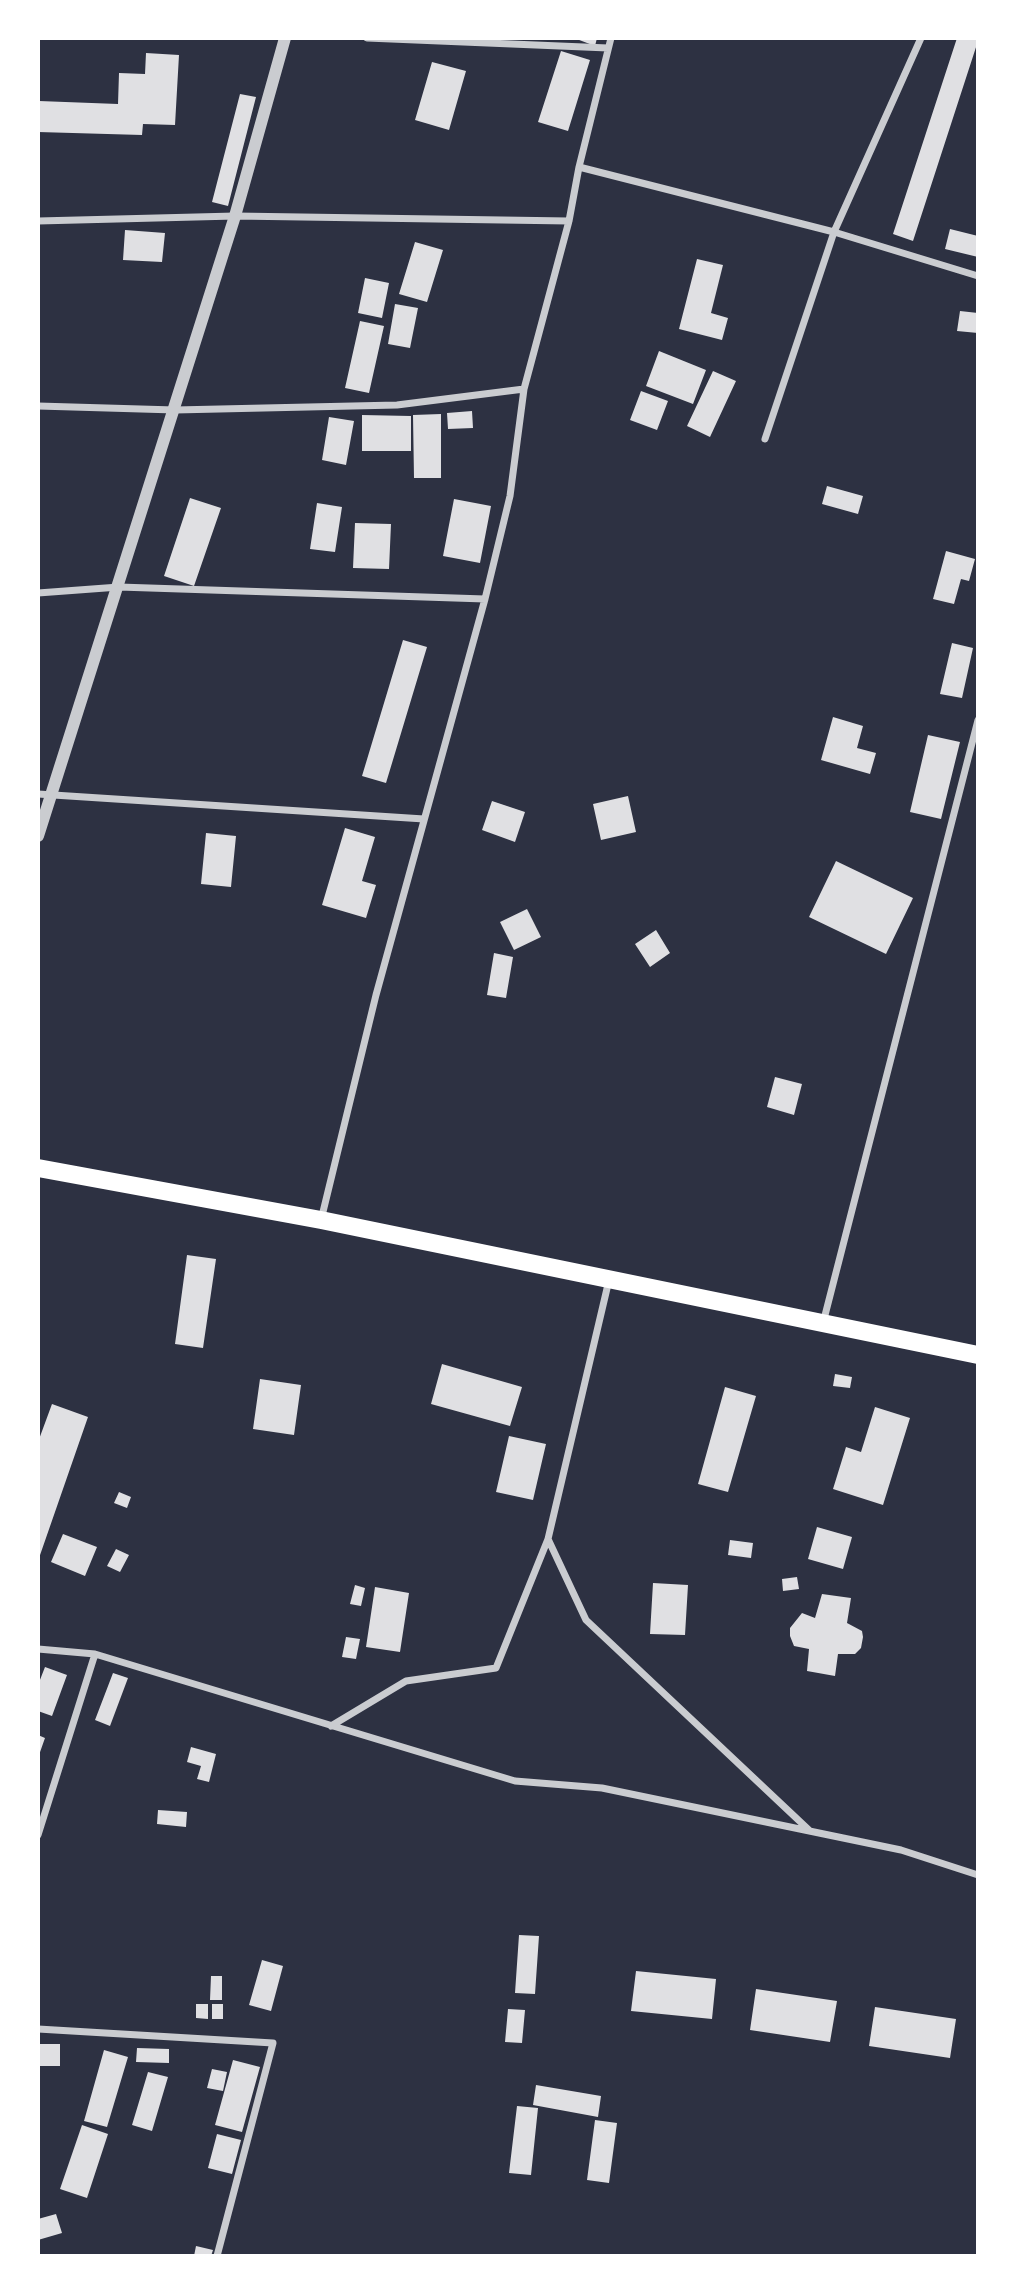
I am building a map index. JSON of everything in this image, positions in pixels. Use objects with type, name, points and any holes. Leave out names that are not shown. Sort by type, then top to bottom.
[{"type":"main road","points":[[38,1168],[321,1220],[978,1356]]},
{"type":"street","points":[[38,836],[45,794],[119,587],[235,216],[285,38]]},
{"type":"street","points":[[366,38],[608,48]]},
{"type":"street","points":[[321,1220],[376,995],[485,599],[510,496],[524,389],[569,221],[579,167],[611,38]]},
{"type":"street","points":[[765,439],[834,232],[921,38]]},
{"type":"street","points":[[579,167],[834,232],[978,276]]},
{"type":"street","points":[[38,221],[235,216],[569,221]]},
{"type":"street","points":[[38,406],[175,410],[397,405],[524,389]]},
{"type":"street","points":[[38,593],[119,587],[485,599]]},
{"type":"street","points":[[823,1323],[978,720]]},
{"type":"street","points":[[45,794],[424,819]]},
{"type":"street","points":[[331,1726],[406,1681],[496,1668],[548,1539],[609,1279]]},
{"type":"street","points":[[548,1539],[586,1620],[812,1832]]},
{"type":"street","points":[[38,1648],[95,1654],[515,1781],[602,1788],[901,1850],[978,1875]]},
{"type":"street","points":[[38,1835],[95,1654]]},
{"type":"street","points":[[38,2029],[273,2043],[217,2256]]},
{"type":"building","points":[[574,38],[597,38],[595,46]]},
{"type":"building","points":[[957,38],[978,38],[978,41],[913,241],[893,234]]},
{"type":"building","points":[[561,51],[590,60],[568,131],[538,122]]},
{"type":"building","points":[[146,53],[179,55],[175,125],[143,124],[142,135],[38,132],[39,101],[118,104],[119,73],[145,74]]},
{"type":"building","points":[[432,62],[466,71],[449,130],[415,120]]},
{"type":"building","points":[[240,94],[256,97],[228,206],[212,202]]},
{"type":"building","points":[[950,229],[978,236],[978,257],[945,249]]},
{"type":"building","points":[[125,230],[165,233],[162,262],[123,260]]},
{"type":"building","points":[[415,242],[443,250],[427,302],[399,294]]},
{"type":"building","points":[[697,259],[723,265],[711,313],[728,318],[722,340],[679,329]]},
{"type":"building","points":[[365,278],[389,283],[382,318],[358,313]]},
{"type":"building","points":[[395,304],[418,308],[410,348],[388,344]]},
{"type":"building","points":[[960,311],[978,313],[978,333],[957,331]]},
{"type":"building","points":[[360,321],[384,326],[369,393],[345,388]]},
{"type":"building","points":[[659,351],[706,370],[693,404],[646,386]]},
{"type":"building","points":[[713,371],[736,381],[710,437],[687,426]]},
{"type":"building","points":[[641,391],[668,401],[657,430],[630,420]]},
{"type":"building","points":[[472,411],[473,428],[448,429],[447,413]]},
{"type":"building","points":[[441,414],[441,478],[414,478],[413,415]]},
{"type":"building","points":[[362,415],[411,416],[411,451],[362,451]]},
{"type":"building","points":[[329,417],[354,421],[346,465],[322,460]]},
{"type":"building","points":[[827,486],[863,496],[858,514],[822,504]]},
{"type":"building","points":[[190,498],[221,508],[194,586],[164,576]]},
{"type":"building","points":[[454,499],[491,506],[480,563],[443,556]]},
{"type":"building","points":[[317,503],[342,507],[335,552],[310,549]]},
{"type":"building","points":[[355,523],[391,524],[389,569],[353,568]]},
{"type":"building","points":[[946,551],[975,559],[969,581],[961,579],[954,604],[933,599]]},
{"type":"building","points":[[403,640],[427,647],[386,783],[362,776]]},
{"type":"building","points":[[952,643],[973,648],[962,698],[940,694]]},
{"type":"building","points":[[833,717],[863,726],[857,748],[876,753],[870,774],[821,760]]},
{"type":"building","points":[[928,735],[960,742],[941,819],[910,812]]},
{"type":"building","points":[[628,796],[636,832],[601,840],[593,804]]},
{"type":"building","points":[[492,801],[525,812],[515,842],[482,830]]},
{"type":"building","points":[[345,828],[375,837],[362,881],[376,885],[366,918],[322,905]]},
{"type":"building","points":[[206,833],[236,836],[231,887],[201,884]]},
{"type":"building","points":[[836,861],[913,898],[886,954],[809,917]]},
{"type":"building","points":[[527,909],[541,937],[514,950],[500,922]]},
{"type":"building","points":[[656,930],[670,953],[650,967],[635,944]]},
{"type":"building","points":[[494,953],[513,957],[506,998],[487,995]]},
{"type":"building","points":[[775,1077],[802,1084],[794,1115],[767,1107]]},
{"type":"building","points":[[187,1255],[216,1259],[203,1348],[175,1344]]},
{"type":"building","points":[[442,1364],[522,1387],[510,1426],[431,1404]]},
{"type":"building","points":[[835,1374],[852,1377],[850,1388],[833,1386]]},
{"type":"building","points":[[260,1379],[301,1385],[294,1435],[253,1429]]},
{"type":"building","points":[[725,1387],[756,1396],[728,1492],[698,1484]]},
{"type":"building","points":[[52,1404],[88,1417],[39,1558],[38,1442]]},
{"type":"building","points":[[875,1407],[910,1418],[883,1505],[833,1489],[846,1447],[861,1452]]},
{"type":"building","points":[[509,1436],[546,1444],[533,1500],[496,1492]]},
{"type":"building","points":[[119,1492],[131,1497],[127,1508],[114,1503]]},
{"type":"building","points":[[817,1527],[852,1537],[843,1569],[808,1559]]},
{"type":"building","points":[[63,1534],[97,1547],[85,1576],[51,1562]]},
{"type":"building","points":[[730,1540],[753,1543],[751,1558],[728,1555]]},
{"type":"building","points":[[116,1549],[129,1555],[120,1572],[107,1566]]},
{"type":"building","points":[[797,1577],[799,1589],[783,1591],[782,1579]]},
{"type":"building","points":[[653,1583],[688,1585],[685,1635],[650,1634]]},
{"type":"building","points":[[355,1585],[365,1588],[361,1606],[350,1604]]},
{"type":"building","points":[[375,1587],[409,1593],[400,1652],[366,1647]]},
{"type":"building","points":[[822,1594],[851,1598],[847,1623],[862,1631],[863,1637],[861,1648],[855,1654],[838,1654],[835,1676],[807,1671],[809,1649],[794,1646],[790,1636],[790,1628],[802,1613],[815,1618]]},
{"type":"building","points":[[346,1637],[360,1639],[356,1659],[342,1657]]},
{"type":"building","points":[[45,1667],[67,1675],[52,1716],[38,1711],[38,1685]]},
{"type":"building","points":[[113,1673],[128,1678],[110,1726],[95,1720]]},
{"type":"building","points":[[38,1735],[45,1738],[39,1755],[38,1755]]},
{"type":"building","points":[[191,1747],[216,1754],[209,1782],[197,1779],[201,1766],[187,1762]]},
{"type":"building","points":[[158,1810],[187,1812],[186,1827],[157,1824]]},
{"type":"building","points":[[519,1935],[539,1936],[535,1994],[515,1993]]},
{"type":"building","points":[[262,1960],[283,1966],[271,2011],[249,2005]]},
{"type":"building","points":[[636,1971],[716,1979],[712,2019],[631,2011]]},
{"type":"building","points":[[211,1976],[222,1976],[222,2000],[210,2000]]},
{"type":"building","points":[[756,1989],[837,2001],[830,2042],[750,2030]]},
{"type":"building","points":[[196,2004],[208,2004],[208,2019],[196,2018]]},
{"type":"building","points":[[212,2004],[223,2004],[223,2019],[212,2019]]},
{"type":"building","points":[[875,2007],[956,2019],[950,2058],[869,2046]]},
{"type":"building","points":[[508,2009],[525,2010],[522,2043],[505,2042]]},
{"type":"building","points":[[38,2044],[60,2044],[60,2066],[38,2066]]},
{"type":"building","points":[[137,2048],[169,2049],[169,2063],[136,2062]]},
{"type":"building","points":[[104,2050],[128,2057],[107,2127],[84,2121]]},
{"type":"building","points":[[233,2060],[260,2067],[242,2132],[215,2125]]},
{"type":"building","points":[[212,2069],[227,2072],[223,2091],[207,2088]]},
{"type":"building","points":[[148,2072],[168,2077],[152,2131],[132,2125]]},
{"type":"building","points":[[536,2085],[601,2096],[598,2117],[533,2105]]},
{"type":"building","points":[[517,2106],[538,2108],[531,2175],[509,2173]]},
{"type":"building","points":[[595,2120],[617,2123],[609,2183],[587,2180]]},
{"type":"building","points":[[82,2125],[108,2134],[87,2198],[60,2189]]},
{"type":"building","points":[[217,2134],[241,2140],[232,2174],[208,2168]]},
{"type":"building","points":[[56,2214],[62,2233],[38,2240],[38,2219]]},
{"type":"building","points":[[196,2246],[213,2250],[211,2256],[194,2256]]}]
